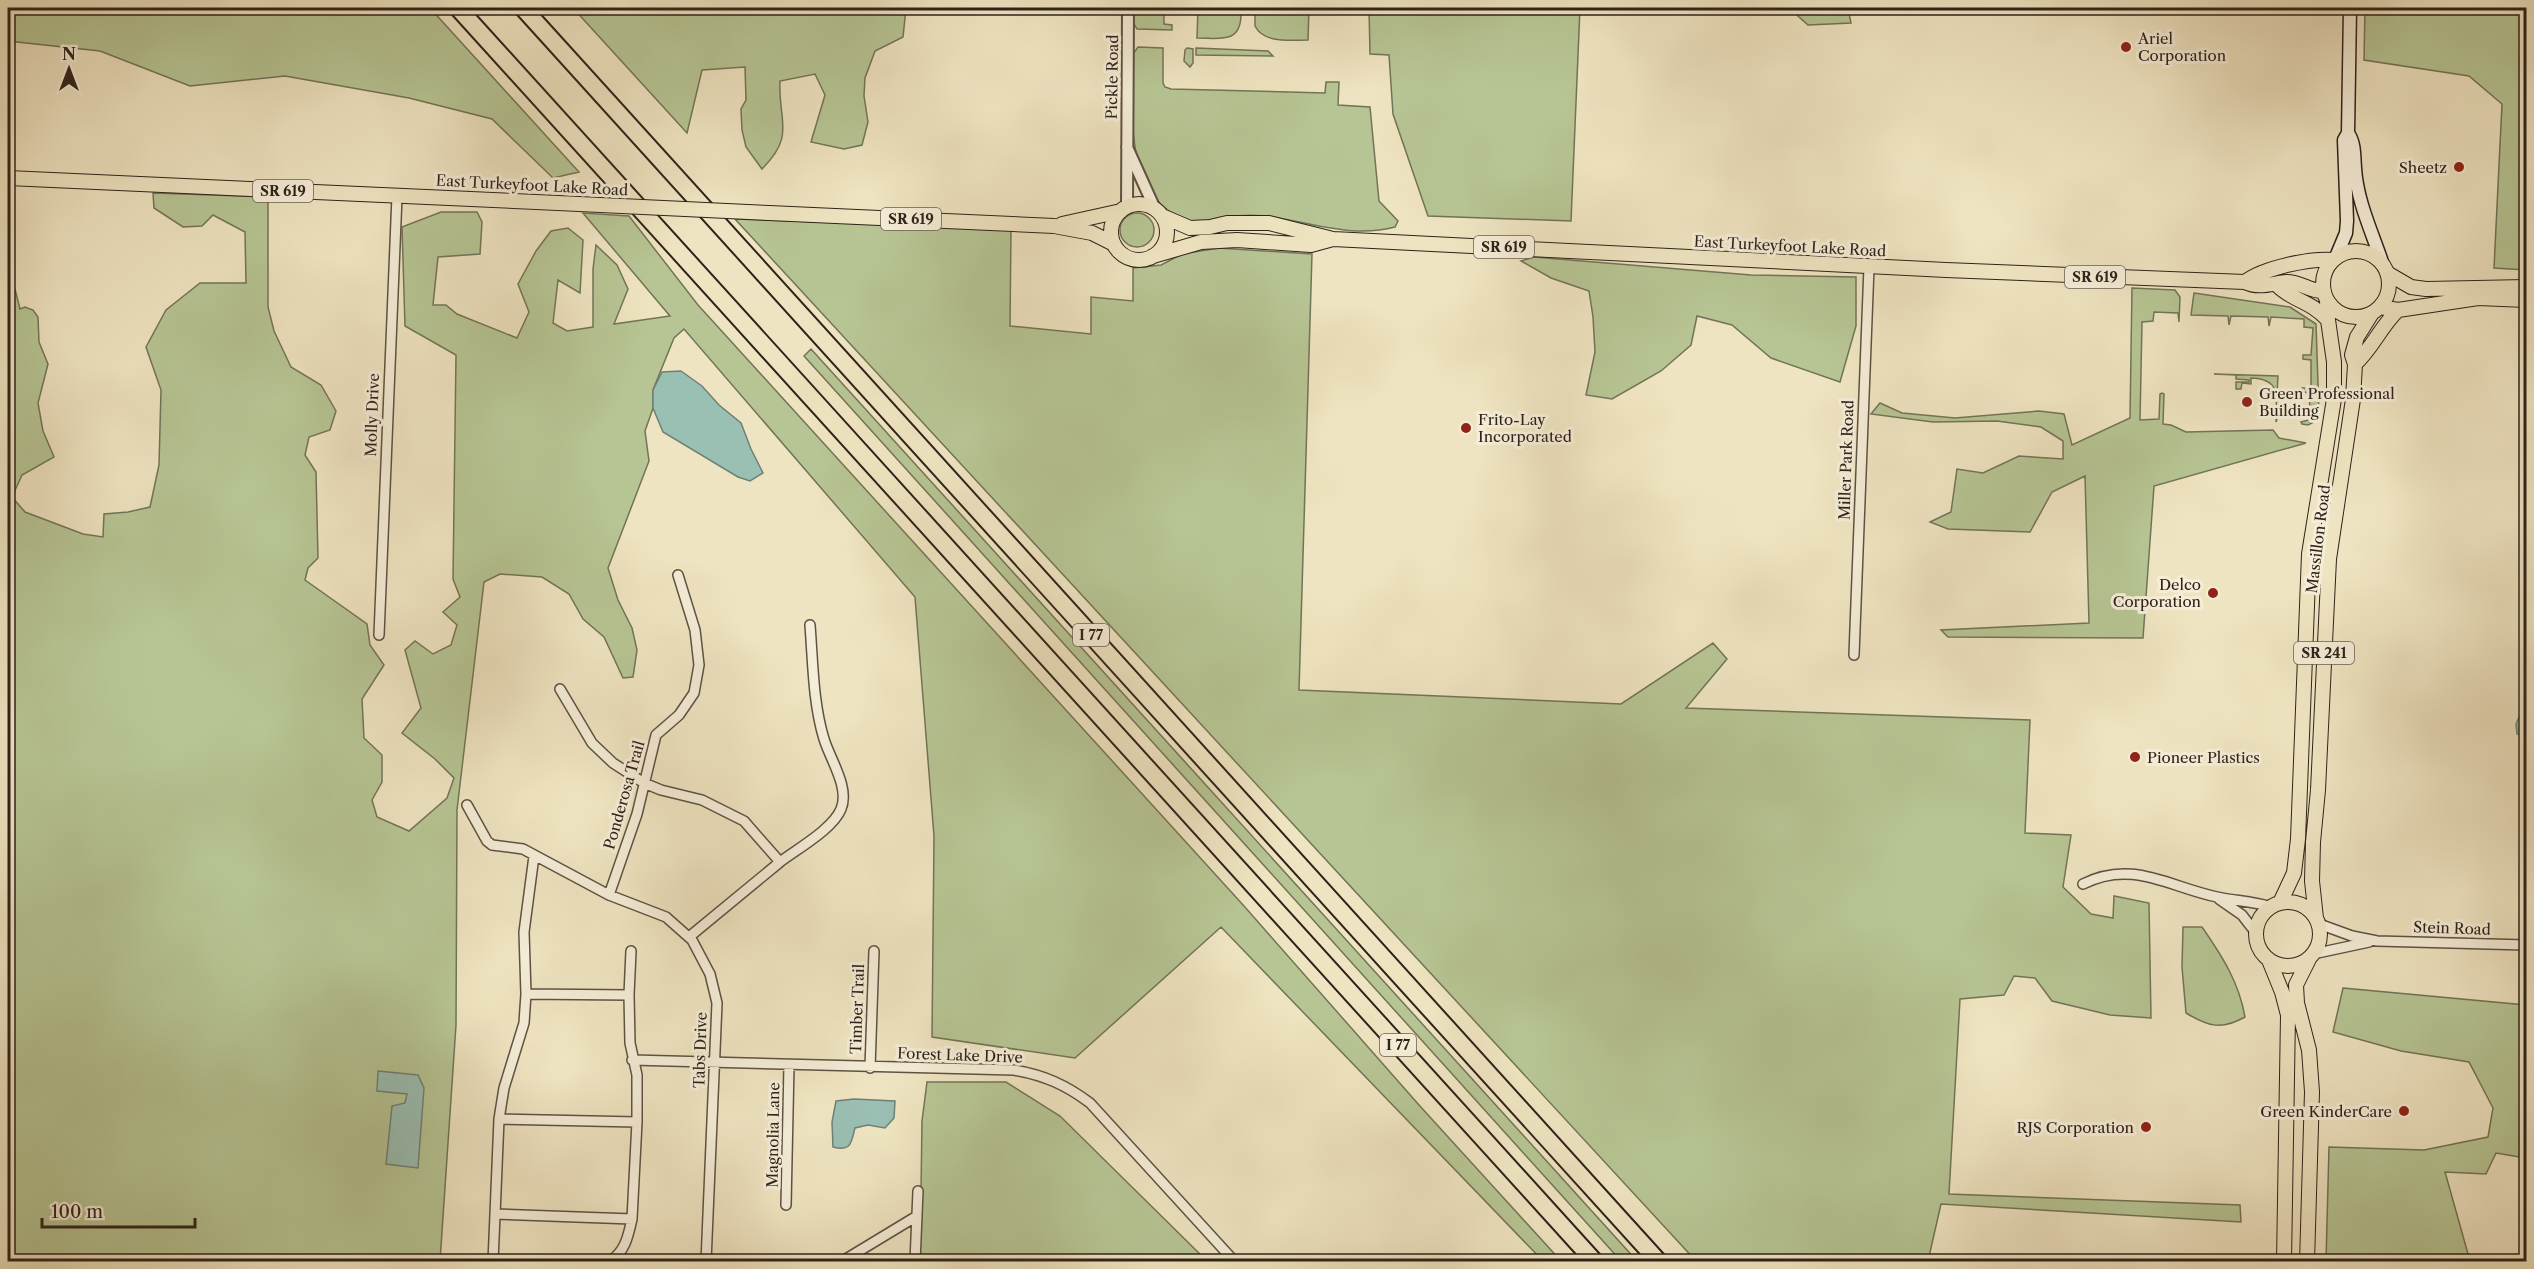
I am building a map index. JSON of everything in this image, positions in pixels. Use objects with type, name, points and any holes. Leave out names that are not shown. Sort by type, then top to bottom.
[{"type":"highway","name":"I 77","points":[[458,8],[1595,1262]]},
{"type":"highway","name":"I 77","points":[[523,8],[1659,1262]]},
{"type":"main road","points":[[2350,8],[2348,133],[2344,140],[2347,221],[2346,232],[2335,259],[2325,272],[2326,296],[2342,314],[2352,317],[2376,310],[2398,310],[2478,298],[2526,300]]},
{"type":"main road","points":[[2348,133],[2353,140],[2355,175],[2361,202],[2384,268],[2389,290],[2376,310]]},
{"type":"main road","name":"East Turkeyfoot Lake Road","points":[[8,178],[1054,226],[1092,232],[1114,244]]},
{"type":"main road","points":[[1138,204],[1158,212],[1166,224],[1165,242],[1153,256],[1145,259],[1127,257],[1114,244],[1112,226],[1124,209],[1138,204]]},
{"type":"main road","name":"East Turkeyfoot Lake Road","points":[[1054,226],[1124,209]]},
{"type":"main road","name":"East Turkeyfoot Lake Road","points":[[1158,212],[1190,228],[1227,223],[1269,223],[1333,239],[1869,267],[2245,282],[2253,285],[2277,285],[2288,282],[2304,285],[2326,296]]},
{"type":"main road","name":"East Turkeyfoot Lake Road","points":[[1153,256],[1201,242],[1237,240],[1311,245],[1333,239]]},
{"type":"main road","points":[[2335,259],[2356,250],[2366,252],[2384,268],[2411,286],[2426,289],[2526,287]]},
{"type":"main road","name":"East Turkeyfoot Lake Road","points":[[2245,282],[2255,275],[2319,259],[2335,259]]},
{"type":"main road","points":[[2277,285],[2284,292],[2319,310],[2328,320]]},
{"type":"main road","name":"Massillon Road","points":[[2276,905],[2294,873],[2296,862],[2309,554],[2334,399],[2334,362],[2326,296]]},
{"type":"main road","name":"Massillon Road","points":[[2317,921],[2312,880],[2313,842],[2318,790],[2329,559],[2353,399],[2355,364],[2352,355],[2357,337],[2376,310]]},
{"type":"main road","points":[[2355,364],[2398,310]]},
{"type":"main road","points":[[2276,905],[2301,905],[2311,910],[2317,921]]},
{"type":"main road","name":"SR 241","points":[[2256,933],[2263,914],[2276,905]]},
{"type":"main road","name":"SR 241","points":[[2307,1262],[2312,1092],[2309,1050],[2296,1003],[2296,985],[2320,941],[2317,921]]},
{"type":"main road","points":[[2256,933],[2262,952],[2269,960],[2283,992],[2288,1015],[2284,1262]]},
{"type":"main road","points":[[2269,960],[2289,966],[2299,964],[2311,956]]},
{"type":"street","name":"Pickle Road","points":[[1124,209],[1128,8]]},
{"type":"street","name":"Pickle Road","points":[[1127,147],[1158,212]]},
{"type":"street","name":"Molly Drive","points":[[379,634],[398,196]]},
{"type":"street","name":"Miller Park Road","points":[[1854,655],[1869,267]]},
{"type":"street","name":"Ponderosa Trail","points":[[609,895],[637,814],[657,735],[679,715],[694,693],[699,665],[695,630],[678,575]]},
{"type":"street","points":[[689,937],[835,820],[842,807],[842,792],[824,738],[816,704],[810,625]]},
{"type":"street","points":[[560,689],[592,743],[613,763],[644,783],[724,809],[744,821],[780,862]]},
{"type":"street","name":"Tabs Drive","points":[[467,805],[487,841],[492,845],[523,849],[609,895],[666,917],[689,937],[710,974],[717,1003],[706,1262]]},
{"type":"street","points":[[493,1262],[500,1119],[504,1088],[524,1023],[526,994],[524,932],[534,856]]},
{"type":"street","points":[[2083,884],[2102,874],[2136,874],[2217,897],[2276,905]]},
{"type":"street","points":[[2217,897],[2242,915],[2256,933]]},
{"type":"street","name":"Stein Road","points":[[2317,921],[2352,936],[2377,941]]},
{"type":"street","name":"Stein Road","points":[[2311,956],[2345,945],[2377,941],[2526,945]]},
{"type":"street","points":[[609,1262],[616,1257],[627,1242],[632,1219],[637,1075],[632,1060],[629,995],[631,951]]},
{"type":"street","name":"Timber Trail","points":[[870,1068],[874,951]]},
{"type":"street","points":[[526,994],[629,995]]},
{"type":"street","name":"Forest Lake Drive","points":[[632,1060],[674,1059],[870,1068],[1014,1070],[1041,1075],[1069,1087],[1090,1103],[1234,1262]]},
{"type":"street","name":"Magnolia Lane","points":[[786,1205],[789,1065]]},
{"type":"street","points":[[500,1119],[637,1122]]},
{"type":"street","points":[[915,1262],[918,1191]]},
{"type":"street","points":[[495,1214],[632,1219]]},
{"type":"street","points":[[841,1262],[917,1216]]},
{"type":"green space","points":[[8,8],[430,8],[579,172],[553,178],[492,119],[409,98],[285,76],[190,86],[100,51],[8,41]]},
{"type":"green space","points":[[573,8],[906,8],[903,37],[875,51],[865,78],[864,96],[868,122],[862,145],[844,149],[811,142],[825,95],[815,74],[780,81],[782,137],[779,147],[762,169],[746,147],[742,130],[741,109],[746,100],[745,67],[702,70],[687,133]]},
{"type":"green space","points":[[1133,8],[1164,8],[1164,24],[1172,25],[1172,30],[1137,29],[1133,22]]},
{"type":"green space","points":[[1198,8],[1204,8],[1204,13],[1241,14],[1240,24],[1233,35],[1228,37],[1197,38]]},
{"type":"green space","points":[[1255,8],[1309,8],[1308,40],[1278,40],[1265,36],[1255,26]]},
{"type":"green space","points":[[1369,8],[1580,8],[1571,221],[1428,216],[1393,114],[1389,55],[1370,54]]},
{"type":"green space","points":[[1789,8],[1848,8],[1851,23],[1808,25]]},
{"type":"green space","points":[[2365,8],[2526,8],[2526,270],[2494,268],[2502,104],[2469,76],[2364,60]]},
{"type":"green space","points":[[1138,47],[1163,48],[1163,83],[1165,87],[1171,89],[1325,93],[1326,82],[1339,82],[1338,105],[1370,107],[1379,201],[1398,221],[1395,227],[1349,231],[1256,216],[1232,216],[1195,222],[1169,211],[1153,195],[1142,175],[1136,151],[1132,76],[1133,54]]},
{"type":"green space","points":[[1187,48],[1193,49],[1193,63],[1190,67],[1184,61]]},
{"type":"green space","points":[[1196,48],[1268,51],[1273,56],[1196,55]]},
{"type":"green space","points":[[153,193],[268,197],[268,307],[274,331],[291,367],[321,385],[336,411],[330,430],[309,437],[305,455],[316,472],[318,558],[308,568],[305,580],[367,624],[370,645],[384,665],[362,699],[364,738],[382,755],[382,782],[372,800],[377,817],[409,831],[447,798],[454,778],[435,759],[402,733],[421,708],[405,650],[415,641],[433,654],[451,645],[457,625],[443,612],[460,597],[453,579],[456,355],[405,326],[402,227],[441,212],[477,212],[482,222],[480,254],[438,257],[433,305],[446,305],[457,314],[517,338],[529,312],[518,284],[536,251],[551,231],[568,228],[583,240],[580,293],[558,280],[553,323],[567,331],[593,327],[593,269],[596,245],[617,265],[628,289],[614,324],[670,316],[583,213],[629,216],[698,305],[1244,906],[1419,1105],[1561,1261],[1543,1261],[1221,927],[1075,1058],[932,1037],[934,836],[915,597],[684,329],[674,338],[653,390],[653,408],[645,431],[649,461],[608,568],[618,600],[632,628],[637,650],[633,677],[623,678],[604,637],[583,619],[569,594],[542,577],[500,574],[484,582],[457,810],[456,1025],[440,1261],[8,1261],[8,287],[15,289],[20,309],[25,307],[33,310],[38,317],[39,342],[48,364],[38,403],[43,431],[54,457],[22,475],[12,497],[25,512],[83,534],[103,537],[104,514],[150,507],[159,465],[161,390],[146,347],[166,310],[200,283],[246,283],[245,232],[213,215],[202,226],[183,227],[154,208]]},
{"type":"green space","points":[[1137,213],[1149,218],[1154,230],[1149,242],[1137,247],[1125,242],[1120,230],[1125,218]]},
{"type":"green space","points":[[735,219],[1011,228],[1010,326],[1091,334],[1091,297],[1133,301],[1133,268],[1161,265],[1182,254],[1219,248],[1312,254],[1299,690],[1621,704],[1713,643],[1727,659],[1686,708],[2030,720],[2025,833],[2071,835],[2063,887],[2091,914],[2113,918],[2114,896],[2149,903],[2151,1018],[2110,1015],[2052,1001],[2035,978],[2014,976],[2004,995],[1960,999],[1949,1194],[2240,1205],[2241,1222],[1941,1204],[1928,1261],[1696,1261]]},
{"type":"green space","points":[[1534,257],[1751,275],[1856,277],[1856,326],[1840,382],[1771,358],[1732,325],[1697,316],[1691,345],[1661,371],[1612,399],[1586,395],[1595,352],[1589,291],[1551,278],[1521,261]]},
{"type":"green space","points":[[2132,288],[2175,290],[2180,297],[2179,322],[2178,313],[2154,312],[2153,321],[2142,322],[2140,420],[2159,419],[2160,394],[2162,393],[2164,394],[2163,424],[2186,432],[2273,430],[2279,438],[2306,443],[2154,486],[2143,638],[1948,637],[1941,630],[2089,623],[2085,476],[2052,492],[2030,532],[1948,529],[1930,522],[1951,512],[1957,469],[1983,473],[2019,456],[2063,459],[2063,441],[2041,427],[1997,421],[1933,422],[1871,414],[1880,403],[1902,413],[1955,418],[2039,411],[2064,414],[2072,445],[2130,418]]},
{"type":"green space","points":[[2194,293],[2290,307],[2316,324],[2319,413],[2316,421],[2308,425],[2301,422],[2309,420],[2310,393],[2302,392],[2302,388],[2311,388],[2311,360],[2303,359],[2303,355],[2311,355],[2313,328],[2304,327],[2304,319],[2271,317],[2269,326],[2268,317],[2231,316],[2229,325],[2228,316],[2191,315]]},
{"type":"green space","points":[[811,349],[1637,1261],[1621,1261],[804,356]]},
{"type":"green space","points":[[2214,374],[2278,376],[2276,405],[2275,391],[2268,382],[2251,378],[2251,384],[2242,383],[2241,389],[2236,389],[2236,382],[2249,382],[2249,380],[2236,379],[2236,375]]},
{"type":"green space","points":[[2183,927],[2202,927],[2234,981],[2245,1017],[2229,1024],[2216,1025],[2186,1013],[2182,967]]},
{"type":"green space","points":[[2343,988],[2526,1005],[2526,1158],[2496,1153],[2486,1174],[2445,1172],[2470,1261],[2326,1261],[2329,1147],[2424,1150],[2488,1137],[2493,1108],[2469,1062],[2401,1051],[2333,1032]]},
{"type":"green space","points":[[927,1082],[1006,1082],[1060,1116],[1207,1261],[920,1262],[922,1121]]},
{"type":"water","points":[[681,371],[702,386],[719,405],[741,423],[763,473],[750,481],[738,477],[663,432],[653,408],[653,390],[662,372]]},
{"type":"water","points":[[2522,710],[2526,710],[2526,736],[2517,734],[2516,724]]},
{"type":"water","points":[[378,1071],[418,1075],[424,1088],[418,1168],[386,1164],[392,1106],[405,1103],[407,1094],[377,1091]]},
{"type":"water","points":[[854,1099],[895,1101],[894,1118],[885,1128],[868,1125],[855,1128],[850,1145],[844,1148],[833,1147],[832,1122],[836,1101]]},
{"type":"place","name":"Ariel Corporation","points":[[2126,47]]},
{"type":"place","name":"Sheetz","points":[[2459,167]]},
{"type":"place","name":"Green Professional Building","points":[[2247,402]]},
{"type":"place","name":"Frito-Lay Incorporated","points":[[1466,428]]},
{"type":"place","name":"Delco Corporation","points":[[2213,593]]},
{"type":"place","name":"Pioneer Plastics","points":[[2135,757]]},
{"type":"place","name":"Green KinderCare","points":[[2404,1111]]},
{"type":"place","name":"RJS Corporation","points":[[2146,1127]]}]
